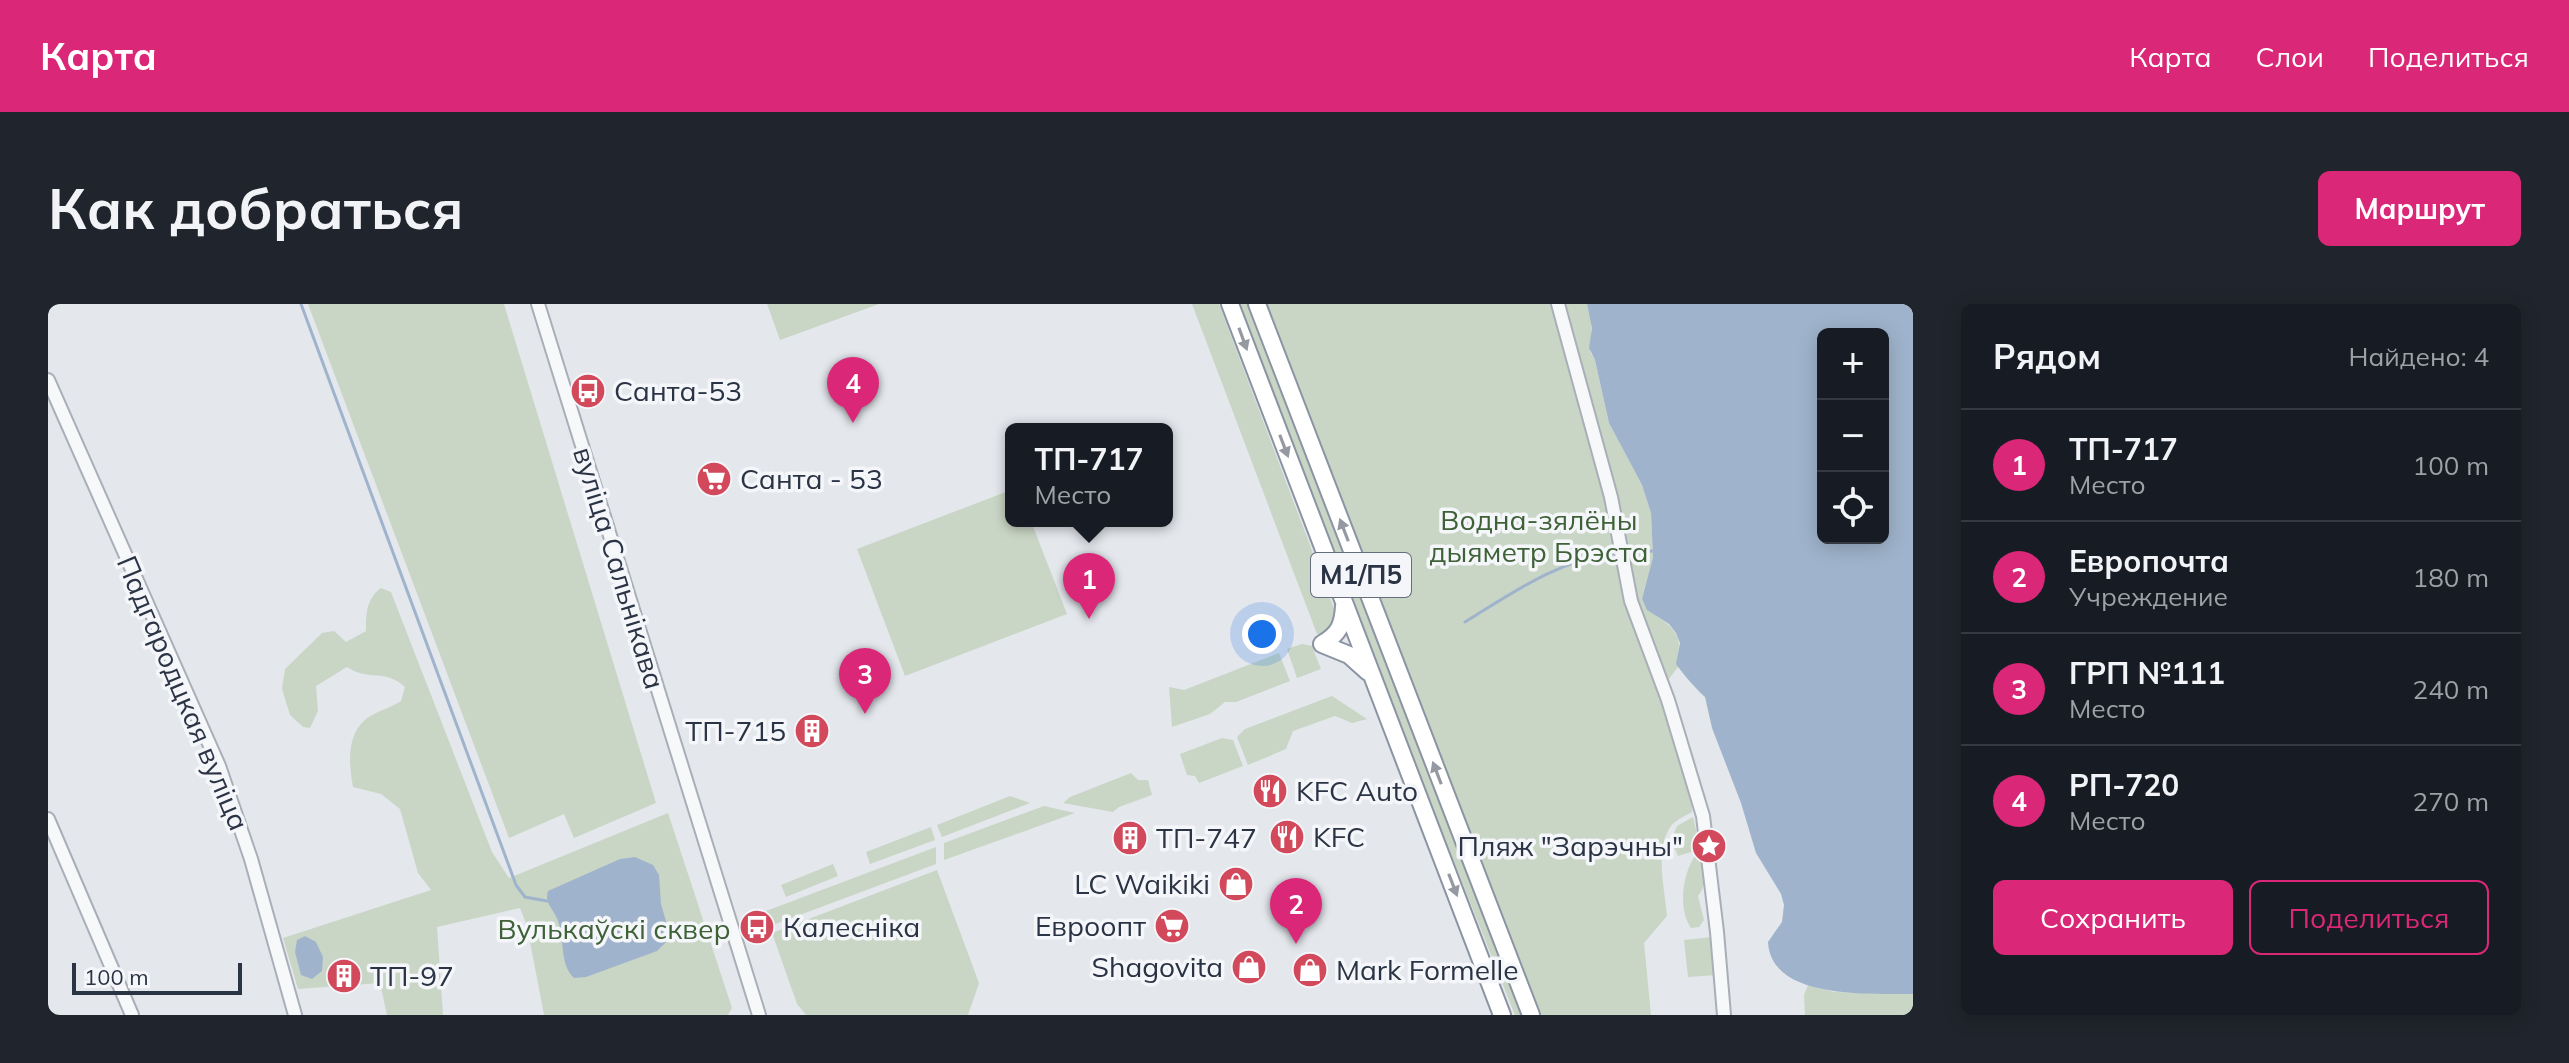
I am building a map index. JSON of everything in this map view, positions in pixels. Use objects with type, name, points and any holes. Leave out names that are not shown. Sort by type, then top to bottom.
[{"type":"highway","name":"М1/П5","points":[[1230,304],[1502,1015]]},
{"type":"highway","name":"М1/П5","points":[[1257,304],[1531,1015]]},
{"type":"highway","points":[[1344,605],[1343,622],[1338,631],[1322,644],[1349,655],[1373,678]]},
{"type":"street","name":"вуліца Сальнікава","points":[[538,304],[759,1015]]},
{"type":"street","points":[[1558,304],[1611,497],[1631,601],[1668,700],[1703,816],[1724,1015]]},
{"type":"street","name":"Падгародцкая вуліца","points":[[48,380],[216,756],[251,859],[295,1015]]},
{"type":"street","points":[[48,819],[132,1015]]},
{"type":"green space","points":[[308,304],[504,304],[656,803],[574,838],[564,814],[509,838]]},
{"type":"green space","points":[[767,304],[879,304],[780,340]]},
{"type":"green space","points":[[1192,304],[1219,304],[1336,614],[1332,630],[1324,636],[1317,634]]},
{"type":"green space","points":[[1239,304],[1248,304],[1522,1015],[1515,1015],[1408,746]]},
{"type":"green space","name":"Водна-зялёны дыяметр Брэста","points":[[1261,304],[1587,304],[1592,322],[1590,352],[1595,360],[1609,423],[1642,485],[1651,513],[1653,557],[1642,599],[1649,610],[1669,625],[1679,644],[1678,667],[1660,696],[1692,802],[1692,812],[1671,826],[1663,846],[1667,916],[1644,943],[1651,1015],[1540,1015]]},
{"type":"green space","points":[[1005,492],[1005,527],[1033,527],[1067,614],[905,676],[857,549]]},
{"type":"green space","name":"Вулькаўскі сквер","points":[[381,588],[391,592],[492,852],[509,878],[668,813],[732,1008],[728,1015],[544,1015],[527,926],[520,908],[437,927],[443,1015],[387,1015],[380,983],[298,989],[283,938],[431,890],[418,873],[400,809],[381,794],[353,787],[350,751],[355,733],[366,719],[401,701],[405,687],[390,678],[363,674],[347,667],[316,686],[318,711],[310,728],[303,727],[290,715],[282,689],[285,669],[322,633],[334,631],[346,642],[366,631],[370,602]]},
{"type":"green space","points":[[1302,644],[1312,646],[1321,669],[1297,678],[1287,649]]},
{"type":"green space","points":[[1279,653],[1290,681],[1236,702],[1225,702],[1210,714],[1172,727],[1169,687],[1184,690]]},
{"type":"green space","points":[[1332,696],[1367,719],[1352,723],[1335,716],[1293,731],[1286,749],[1248,765],[1237,737],[1245,729]]},
{"type":"green space","points":[[1222,738],[1233,740],[1243,766],[1199,783],[1195,776],[1187,775],[1180,754]]},
{"type":"green space","points":[[1131,773],[1138,780],[1148,780],[1152,795],[1113,812],[1063,803],[1070,797]]},
{"type":"green space","points":[[1010,796],[1030,803],[942,837],[937,825]]},
{"type":"green space","points":[[1044,806],[1075,813],[944,860],[944,843]]},
{"type":"green space","points":[[1693,817],[1699,842],[1691,852],[1678,856],[1671,840],[1677,826]]},
{"type":"green space","points":[[931,827],[935,840],[870,864],[866,852]]},
{"type":"green space","points":[[936,847],[936,864],[765,928],[758,914]]},
{"type":"green space","points":[[1697,853],[1702,855],[1705,871],[1705,881],[1698,896],[1704,920],[1699,927],[1691,928],[1683,900],[1685,879]]},
{"type":"green space","points":[[833,864],[838,876],[786,897],[781,885]]},
{"type":"green space","points":[[937,870],[979,983],[968,1015],[806,1015],[797,1004],[772,933]]},
{"type":"green space","points":[[1713,937],[1717,975],[1688,977],[1684,940]]},
{"type":"green space","points":[[1808,985],[1834,992],[1913,994],[1913,1015],[1805,1015],[1804,995]]},
{"type":"water","points":[[1587,304],[1913,304],[1913,994],[1827,990],[1786,975],[1773,961],[1768,942],[1782,922],[1784,905],[1781,894],[1756,853],[1741,803],[1712,728],[1705,697],[1676,664],[1680,643],[1676,633],[1669,624],[1647,610],[1642,599],[1653,557],[1651,513],[1642,485],[1609,423],[1595,360],[1589,348],[1592,328]]},
{"type":"water","points":[[635,857],[653,865],[659,875],[661,904],[668,928],[666,942],[657,951],[586,977],[574,978],[566,966],[560,928],[548,903],[548,891],[620,859]]},
{"type":"water","points":[[305,936],[316,942],[323,957],[322,971],[312,979],[301,975],[295,952],[297,940]]},
{"type":"waterway","points":[[301,304],[516,885],[525,897],[547,901]]},
{"type":"waterway","points":[[1624,553],[1653,551]]},
{"type":"waterway","points":[[1465,622],[1556,570],[1616,553]]},
{"type":"place","name":"Санта-53","points":[[588,391]]},
{"type":"place","name":"РП-720","points":[[853,423]]},
{"type":"place","name":"Санта - 53","points":[[714,479]]},
{"type":"place","name":"ТП-717","points":[[1089,619]]},
{"type":"place","name":"ГРП №111","points":[[865,714]]},
{"type":"place","name":"ТП-715","points":[[812,731]]},
{"type":"place","name":"KFC Auto","points":[[1270,791]]},
{"type":"place","name":"KFC","points":[[1287,837]]},
{"type":"place","name":"ТП-747","points":[[1130,838]]},
{"type":"place","name":"Пляж \"Зарэчны\"","points":[[1709,846]]},
{"type":"place","name":"LC Waikiki","points":[[1236,884]]},
{"type":"place","name":"Евроопт","points":[[1172,926]]},
{"type":"place","name":"Калесніка","points":[[757,927]]},
{"type":"place","name":"Европочта","points":[[1296,944]]},
{"type":"place","name":"Shagovita","points":[[1249,967]]},
{"type":"place","name":"Mark Formelle","points":[[1310,970]]},
{"type":"place","name":"ТП-97","points":[[344,976]]}]
